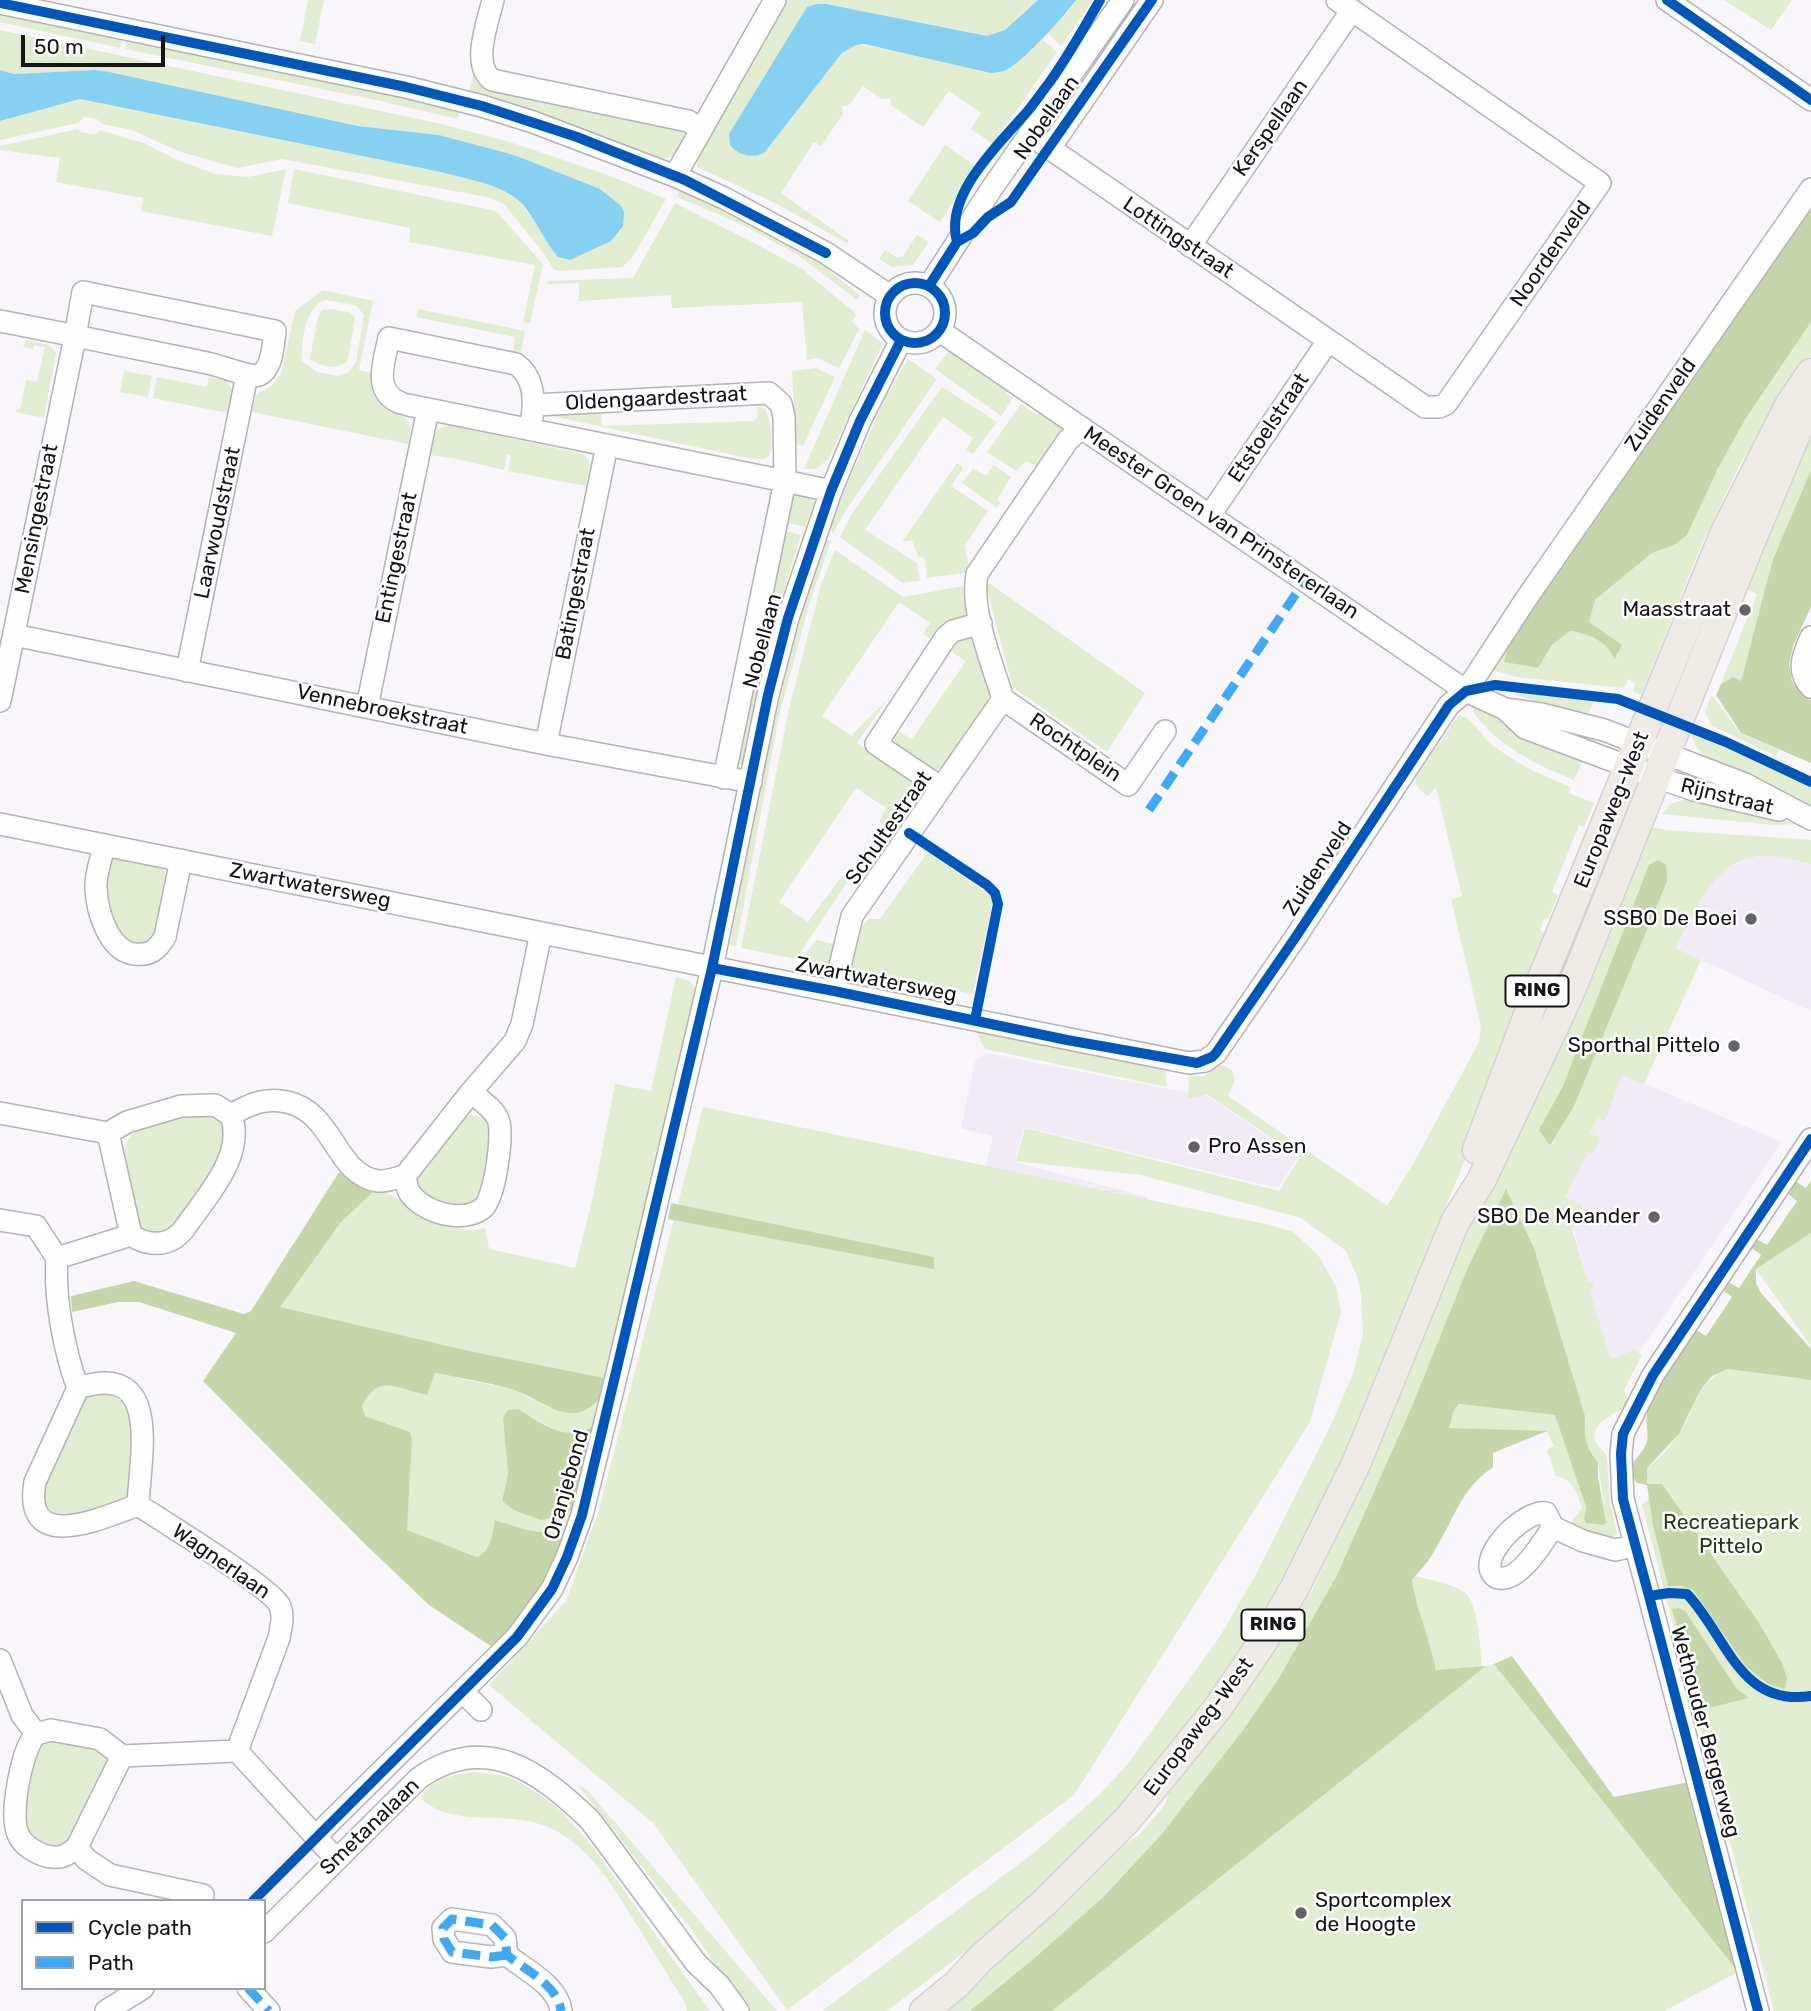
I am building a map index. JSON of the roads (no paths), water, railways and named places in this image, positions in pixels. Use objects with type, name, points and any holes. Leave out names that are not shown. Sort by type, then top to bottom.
[{"type":"main road","name":"Europaweg-West","points":[[924,2011],[1054,1894],[1128,1819],[1217,1709],[1264,1640],[1294,1589],[1352,1474],[1456,1219],[1467,1176],[1541,982],[1725,532],[1784,414],[1811,373]]},
{"type":"main road","name":"Europaweg-West","points":[[1456,1219],[1481,1181],[1569,995],[1811,398]]},
{"type":"main road","name":"Europaweg-West","points":[[902,2011],[950,1976],[980,1959]]},
{"type":"street","points":[[493,0],[481,57],[482,68],[492,80],[688,121],[701,129]]},
{"type":"street","points":[[675,176],[775,0]]},
{"type":"street","name":"Nobellaan","points":[[929,286],[1029,134],[1122,0]]},
{"type":"street","name":"Nobellaan","points":[[1050,148],[1152,0]]},
{"type":"street","points":[[1667,0],[1811,100]]},
{"type":"street","points":[[0,3],[406,87],[482,106],[577,137],[724,198],[826,253],[890,296]]},
{"type":"street","name":"Kerspellaan","points":[[1190,246],[1345,5]]},
{"type":"street","name":"Noordenveld","points":[[1328,341],[1425,407],[1446,404],[1600,183],[1345,5]]},
{"type":"street","name":"Lottingstraat","points":[[1029,134],[1328,341]]},
{"type":"street","name":"Zuidenveld","points":[[1197,1063],[1213,1057],[1216,1053],[1449,705],[1466,691],[1512,620],[1811,189]]},
{"type":"street","points":[[921,283],[929,286],[941,298],[944,306],[945,314],[940,331],[918,343],[901,340],[894,335],[886,320],[885,312],[890,296],[904,285],[921,283]]},
{"type":"street","name":"Mensingestraat","points":[[0,701],[83,292],[275,331],[271,359],[266,369],[257,376],[247,375]]},
{"type":"street","points":[[0,321],[214,364],[247,375]]},
{"type":"street","name":"Meester Groen van Prinstererlaan","points":[[940,331],[1466,691],[1506,709],[1604,730],[1634,755]]},
{"type":"street","name":"Oldengaardestraat","points":[[529,429],[534,405],[530,381],[516,364],[389,338],[382,384],[388,396],[412,406],[831,491]]},
{"type":"street","name":"Nobellaan","points":[[712,968],[768,695],[788,618],[831,491],[860,421],[901,340]]},
{"type":"street","name":"Etstoelstraat","points":[[1210,515],[1328,341]]},
{"type":"street","name":"Laarwoudstraat","points":[[187,671],[247,375]]},
{"type":"street","name":"Oldengaardestraat","points":[[534,405],[769,393],[781,404],[784,417],[785,481]]},
{"type":"street","name":"Entingestraat","points":[[367,707],[412,406]]},
{"type":"street","points":[[1003,699],[981,623],[975,592],[977,573],[1068,440],[1082,428]]},
{"type":"street","name":"Batingestraat","points":[[546,744],[607,445]]},
{"type":"street","name":"Nobellaan","points":[[724,778],[785,481]]},
{"type":"street","name":"Schultestraat","points":[[940,787],[876,744],[946,637],[953,631],[981,623]]},
{"type":"street","name":"Vennebroekstraat","points":[[14,635],[546,744],[751,782]]},
{"type":"street","points":[[1811,637],[1801,666],[1804,679],[1811,687]]},
{"type":"street","name":"Schultestraat","points":[[834,990],[852,916],[1003,699]]},
{"type":"street","name":"Rochtplein","points":[[1003,699],[1128,785],[1166,731]]},
{"type":"street","name":"Rijnstraat","points":[[1634,755],[1742,803],[1805,816]]},
{"type":"street","name":"Zwartwatersweg","points":[[0,824],[712,968],[834,990],[1067,1040],[1197,1063]]},
{"type":"street","points":[[104,845],[96,887],[99,903],[110,938],[116,947],[128,953],[145,955],[158,948],[165,937],[181,860]]},
{"type":"street","points":[[231,1115],[250,1104],[266,1100],[300,1106],[316,1117],[359,1174],[377,1181],[405,1177],[519,1033],[541,933]]},
{"type":"street","name":"Oranjebond","points":[[316,1836],[517,1637],[552,1589],[567,1557],[582,1515],[712,968]]},
{"type":"street","points":[[405,1177],[409,1192],[419,1201],[442,1213],[451,1216],[474,1213],[484,1207],[490,1198],[501,1137],[500,1126],[496,1115],[471,1092]]},
{"type":"street","points":[[0,1113],[108,1133],[127,1122],[181,1105],[215,1105],[231,1115],[234,1130],[228,1164],[179,1236],[157,1244],[131,1235],[57,1258]]},
{"type":"street","points":[[108,1133],[131,1235]]},
{"type":"street","name":"Wethouder Bergerweg","points":[[1758,2011],[1634,1546],[1622,1491],[1623,1434],[1653,1374],[1811,1139]]},
{"type":"street","points":[[0,1220],[36,1226],[57,1258],[56,1279],[60,1309],[78,1388],[35,1482],[33,1493],[36,1512],[50,1524],[76,1527],[138,1505],[143,1427],[138,1405],[132,1394],[115,1382],[78,1388]]},
{"type":"street","name":"Wagnerlaan","points":[[138,1505],[260,1586],[280,1606],[282,1624],[279,1638],[237,1751]]},
{"type":"street","points":[[1553,1527],[1595,1546],[1615,1550],[1634,1546]]},
{"type":"street","points":[[0,1660],[22,1716],[36,1734]]},
{"type":"street","points":[[462,1691],[481,1710]]},
{"type":"street","points":[[122,1756],[77,1847],[62,1857],[45,1856],[25,1844],[16,1831],[14,1812],[26,1748],[36,1734],[51,1730],[100,1739],[122,1756],[237,1751],[337,1860]]},
{"type":"street","name":"Smetanalaan","points":[[266,1930],[404,1791],[428,1771],[462,1758],[496,1759],[511,1762],[533,1773],[590,1820],[696,1963],[719,1984],[738,2011]]},
{"type":"street","points":[[382,1770],[404,1791]]},
{"type":"street","points":[[77,1847],[94,1866],[110,1874],[203,1895]]},
{"type":"street","points":[[507,1955],[533,1973],[554,1994],[561,2003],[561,2011]]},
{"type":"street","name":"Smetanalaan","points":[[696,1963],[721,2011]]},
{"type":"street","points":[[106,2011],[140,1990]]},
{"type":"street","points":[[250,1990],[269,2011]]},
{"type":"water","points":[[1038,0],[1076,0],[1034,47],[1006,70],[991,73],[864,44],[856,45],[842,53],[764,153],[746,155],[730,145],[729,134],[807,7],[826,4],[987,36],[1005,30]]},
{"type":"water","points":[[0,70],[14,74],[95,70],[109,72],[358,126],[439,135],[514,155],[600,189],[621,206],[624,212],[623,226],[611,241],[570,260],[558,257],[517,199],[486,184],[441,172],[80,99],[0,121]]},
{"type":"place","name":"Maasstraat","points":[[1745,610]]},
{"type":"place","name":"SSBO De Boei","points":[[1751,919]]},
{"type":"place","name":"Sporthal Pittelo","points":[[1734,1046]]},
{"type":"place","name":"Pro Assen","points":[[1194,1147]]},
{"type":"place","name":"SBO De Meander","points":[[1654,1217]]},
{"type":"place","name":"Sportcomplex de Hoogte","points":[[1301,1913]]},
{"type":"park label","name":"Recreatiepark Pittelo","points":[[1731,1535]]}]
